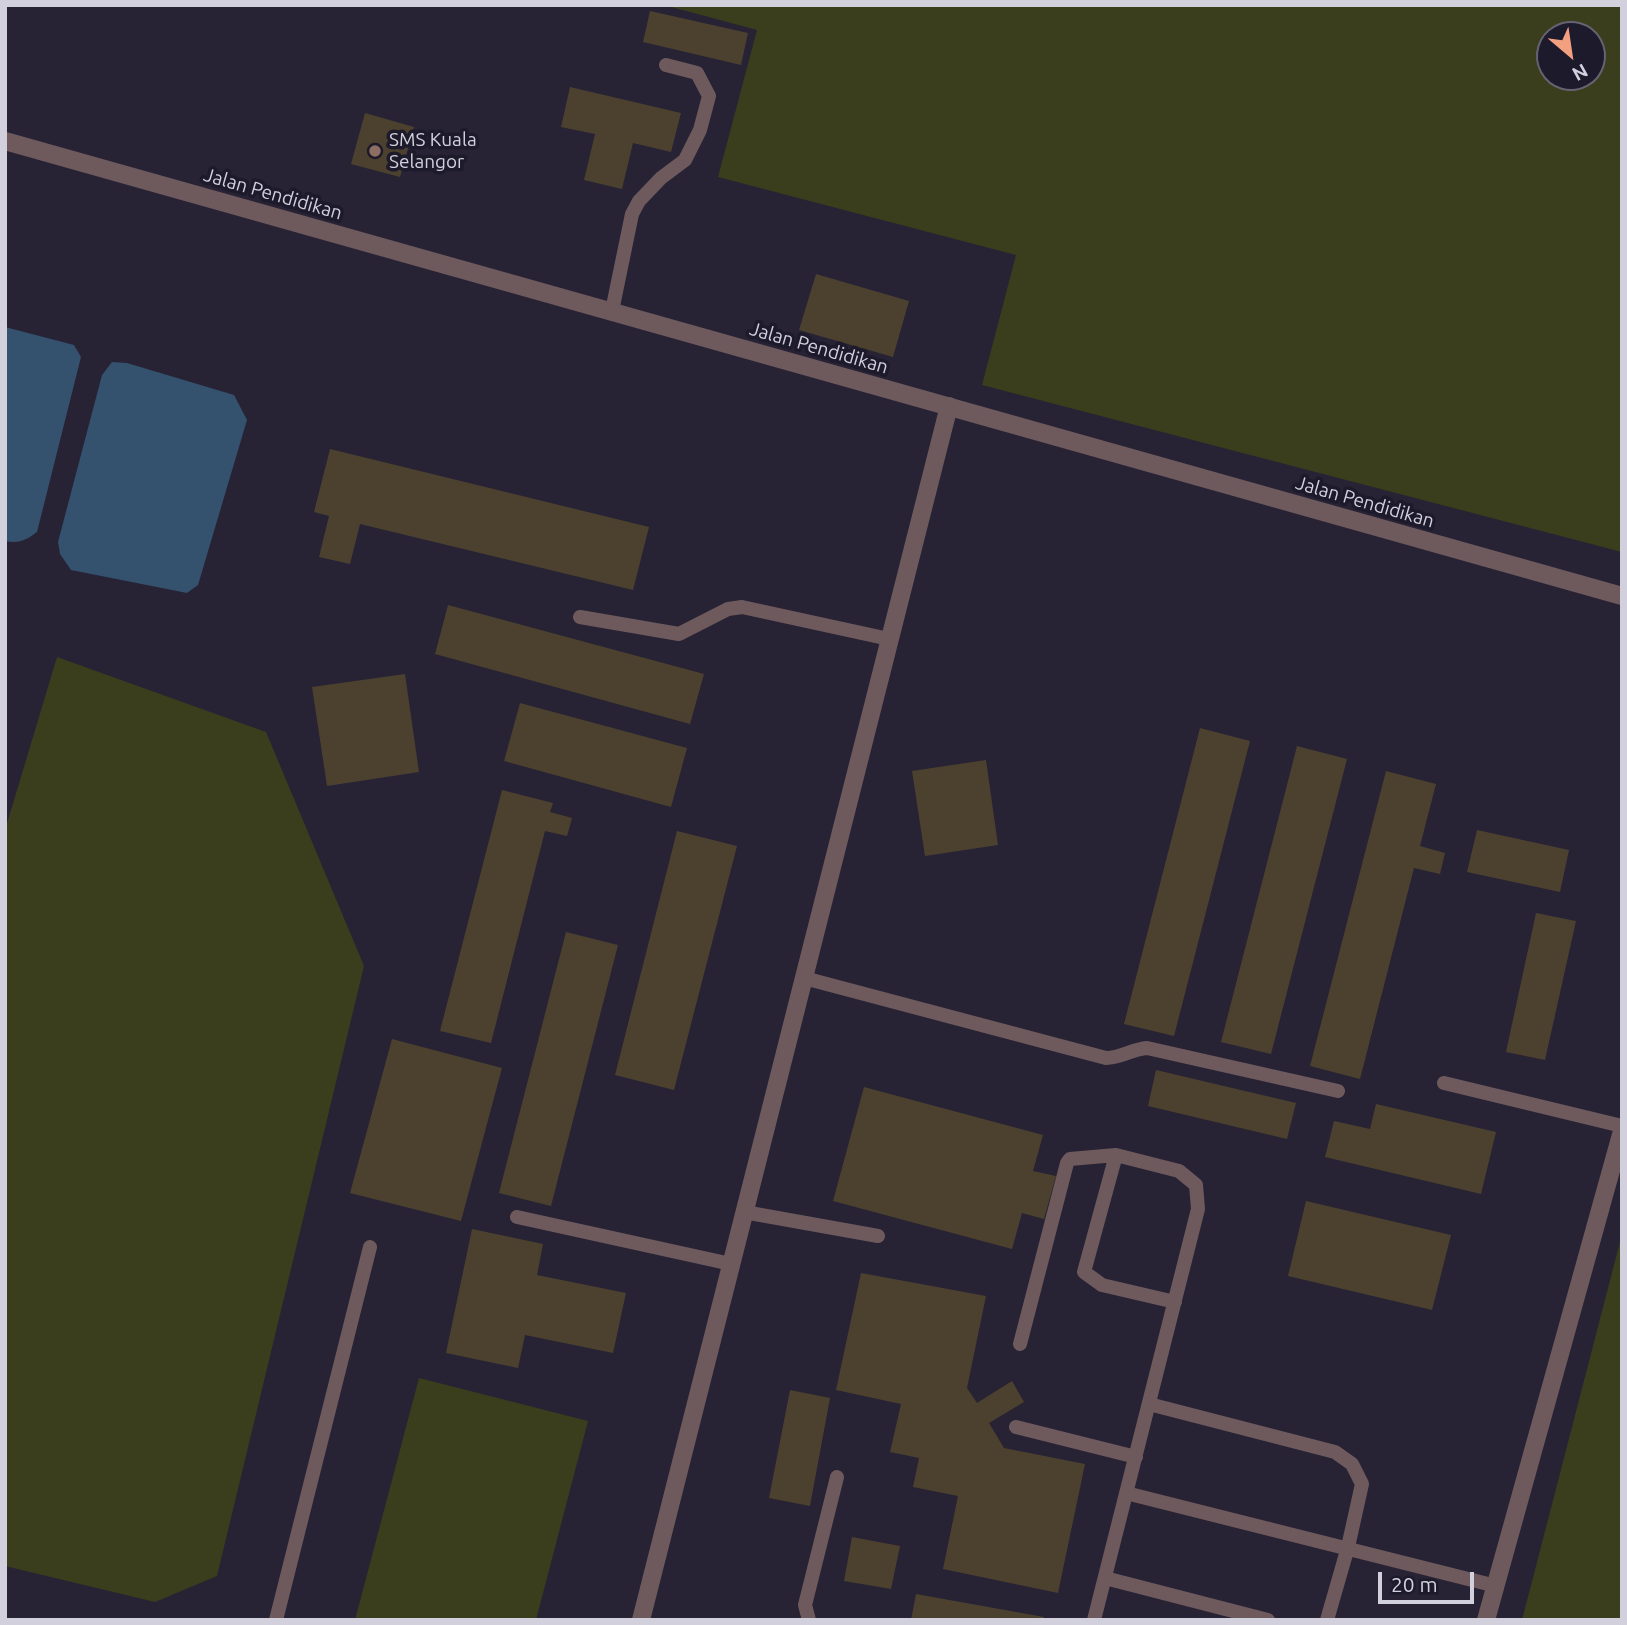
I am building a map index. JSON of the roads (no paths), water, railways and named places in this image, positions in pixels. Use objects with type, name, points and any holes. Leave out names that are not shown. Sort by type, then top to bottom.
[{"type":"street","name":"Jalan Pendidikan","points":[[5,141],[1622,596]]},
{"type":"street","points":[[641,1620],[948,406]]},
{"type":"street","points":[[1486,1620],[1622,1128]]},
{"type":"lane","points":[[612,312],[632,214],[639,201],[661,178],[685,160],[700,130],[709,96],[697,72],[666,65]]},
{"type":"lane","points":[[580,617],[679,634],[728,609],[742,607],[889,639]]},
{"type":"lane","points":[[804,978],[1106,1058],[1116,1058],[1130,1051],[1147,1048],[1338,1091]]},
{"type":"lane","points":[[1444,1083],[1622,1128]]},
{"type":"lane","points":[[1116,1155],[1084,1272],[1102,1285],[1175,1302]]},
{"type":"lane","points":[[1020,1344],[1067,1163],[1078,1157],[1116,1155],[1179,1171],[1196,1185],[1198,1209],[1094,1620]]},
{"type":"lane","points":[[744,1212],[878,1236]]},
{"type":"lane","points":[[517,1217],[731,1265]]},
{"type":"lane","points":[[275,1620],[370,1247]]},
{"type":"lane","points":[[1149,1404],[1335,1452],[1352,1464],[1362,1484],[1348,1547],[1327,1620]]},
{"type":"lane","points":[[1016,1427],[1136,1457]]},
{"type":"lane","points":[[809,1620],[805,1605],[837,1476]]},
{"type":"lane","points":[[1126,1493],[1496,1586]]},
{"type":"lane","points":[[1105,1578],[1268,1620]]},
{"type":"water","points":[[5,327],[74,345],[81,357],[37,532],[18,542],[5,541]]},
{"type":"water","points":[[112,362],[127,363],[234,395],[247,420],[198,585],[187,593],[71,570],[60,554],[58,542],[102,375]]},
{"type":"place","name":"SMS Kuala Selangor","points":[[375,151]]}]
